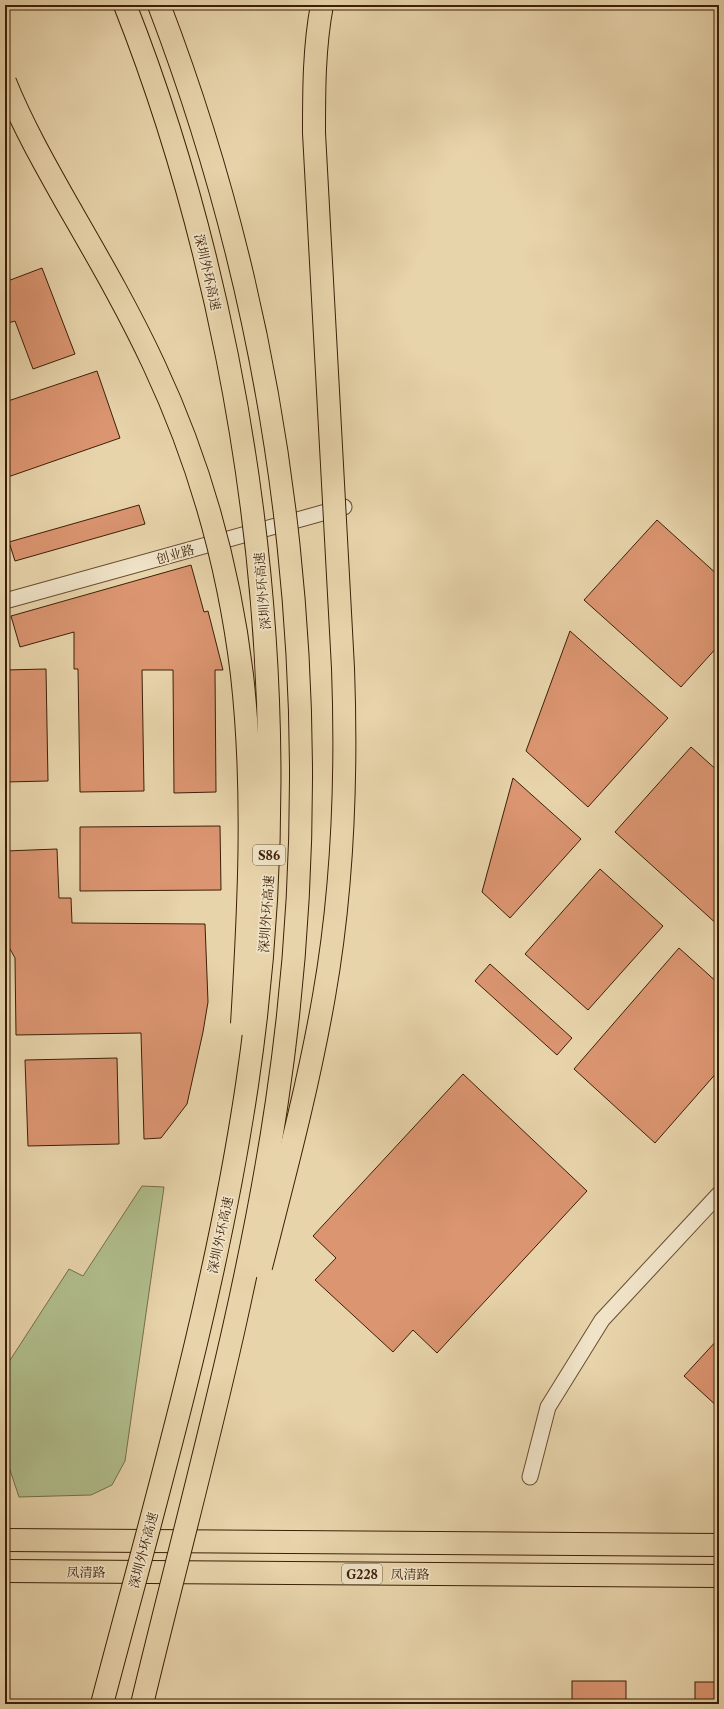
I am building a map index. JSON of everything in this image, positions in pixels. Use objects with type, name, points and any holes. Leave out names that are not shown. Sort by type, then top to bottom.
[{"type":"highway","name":"深圳外环高速","points":[[102,1704],[194,1351],[222,1229],[247,1086],[259,998],[267,910],[271,776],[269,693],[259,558],[253,506],[239,416],[201,238],[162,107],[125,5]]},
{"type":"highway","name":"S86","points":[[142,1704],[210,1430],[253,1236],[271,1140],[284,1053],[298,908],[302,811],[301,716],[295,612],[286,520],[273,431],[259,355],[233,240],[217,179],[191,93],[159,5]]},
{"type":"highway","points":[[210,1430],[250,1309],[298,1121],[324,996],[340,866],[344,767],[344,687],[314,133],[316,46],[322,5]]},
{"type":"highway","points":[[5,82],[29,136],[124,305],[168,396],[201,484],[228,589],[237,640],[244,697],[249,807],[243,1000],[232,1173]]},
{"type":"highway","points":[[5,1540],[719,1545]]},
{"type":"highway","name":"凤清路","points":[[5,1571],[719,1576]]},
{"type":"street","name":"创业路","points":[[5,601],[344,507]]},
{"type":"street","points":[[530,1477],[548,1408],[602,1320],[719,1194]]},
{"type":"green space","points":[[142,1186],[164,1187],[125,1461],[112,1485],[91,1495],[19,1497],[8,1464],[5,1368],[69,1269],[83,1276]]},
{"type":"building","points":[[42,268],[75,354],[33,369],[15,321],[5,324],[5,282]]},
{"type":"building","points":[[97,371],[120,438],[5,478],[5,402]]},
{"type":"building","points":[[139,505],[145,524],[15,561],[9,542]]},
{"type":"building","points":[[657,520],[719,576],[719,645],[681,687],[584,600]]},
{"type":"building","points":[[191,565],[204,612],[208,611],[223,670],[215,670],[216,792],[174,793],[173,670],[142,670],[144,791],[80,792],[78,669],[74,669],[74,632],[20,647],[11,616]]},
{"type":"building","points":[[570,631],[668,718],[588,807],[526,751]]},
{"type":"building","points":[[46,669],[48,781],[5,782],[5,670]]},
{"type":"building","points":[[691,747],[719,772],[719,926],[615,832]]},
{"type":"building","points":[[513,778],[581,839],[510,918],[482,892]]},
{"type":"building","points":[[220,826],[221,890],[80,891],[80,827]]},
{"type":"building","points":[[57,849],[59,898],[71,898],[72,923],[205,924],[208,1002],[203,1032],[187,1104],[161,1138],[144,1139],[141,1033],[16,1035],[15,958],[5,940],[5,899],[8,899],[6,851]]},
{"type":"building","points":[[600,869],[663,926],[588,1010],[525,954]]},
{"type":"building","points":[[679,948],[719,984],[719,1070],[655,1143],[574,1069]]},
{"type":"building","points":[[490,964],[572,1038],[557,1055],[475,981]]},
{"type":"building","points":[[117,1058],[119,1144],[28,1146],[25,1060]]},
{"type":"building","points":[[463,1074],[587,1191],[437,1353],[413,1330],[393,1352],[315,1280],[336,1258],[313,1236]]},
{"type":"building","points":[[719,1338],[719,1408],[684,1376]]},
{"type":"building","points":[[572,1681],[626,1681],[626,1704],[572,1704]]},
{"type":"building","points":[[695,1682],[719,1682],[719,1704],[695,1704]]}]
